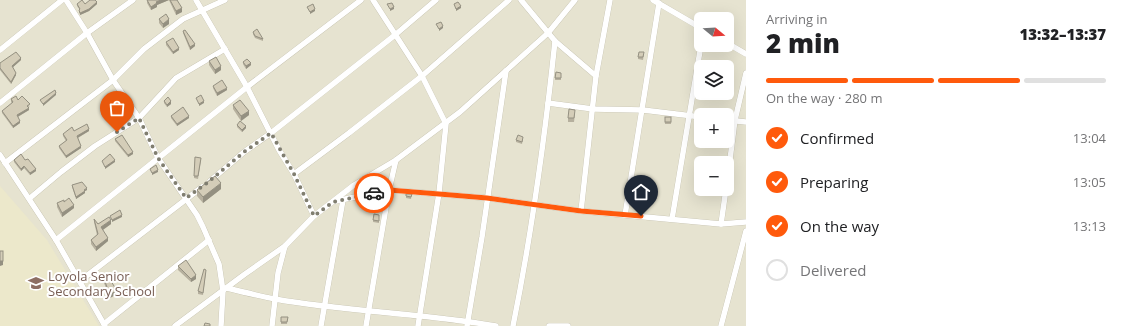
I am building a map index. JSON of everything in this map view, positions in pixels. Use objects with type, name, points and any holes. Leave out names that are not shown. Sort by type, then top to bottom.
[{"type":"street","points":[[0,50],[62,0]]},
{"type":"street","points":[[66,0],[87,33],[113,80],[139,118],[158,158],[197,215],[209,240],[219,264],[225,290],[221,326]]},
{"type":"street","points":[[0,103],[87,33],[133,0]]},
{"type":"street","points":[[196,0],[247,87],[294,174],[314,216]]},
{"type":"street","points":[[5,163],[113,80],[144,49],[183,19],[225,0]]},
{"type":"street","points":[[56,240],[247,87],[361,0]]},
{"type":"street","points":[[373,0],[422,76],[446,124],[439,194],[418,326]]},
{"type":"street","points":[[80,282],[395,35],[436,0]]},
{"type":"street","points":[[294,174],[422,76],[509,0]]},
{"type":"street","points":[[521,0],[548,33],[596,76]]},
{"type":"street","points":[[175,326],[285,246],[314,216],[354,185],[396,160],[446,124],[548,33],[575,0]]},
{"type":"street","points":[[581,211],[596,76],[610,0]]},
{"type":"street","points":[[653,0],[694,24]]},
{"type":"street","points":[[625,215],[659,3]]},
{"type":"street","points":[[513,326],[534,205],[555,40]]},
{"type":"street","points":[[734,47],[746,54]]},
{"type":"street","points":[[30,198],[95,146],[139,118],[176,78],[225,49]]},
{"type":"street","points":[[672,219],[700,52]]},
{"type":"street","points":[[467,324],[482,237],[506,70]]},
{"type":"street","points":[[731,156],[736,120],[746,74]]},
{"type":"street","points":[[548,103],[593,109],[643,110],[694,116]]},
{"type":"street","points":[[736,120],[746,122]]},
{"type":"street","points":[[0,155],[30,198],[56,240],[105,325],[209,240]]},
{"type":"street","points":[[366,326],[389,190],[396,160]]},
{"type":"street","points":[[333,202],[389,190],[487,198],[581,211],[721,224],[746,222]]},
{"type":"street","points":[[721,224],[725,196]]},
{"type":"street","points":[[321,326],[343,200]]},
{"type":"street","points":[[721,326],[746,231]]},
{"type":"street","points":[[272,326],[278,273],[285,246]]},
{"type":"street","points":[[225,290],[325,306],[369,310],[467,324],[496,326]]},
{"type":"street","points":[[182,326],[185,318]]},
{"type":"street","points":[[549,326],[568,326]]},
{"type":"shaded area","points":[[0,0],[746,0],[746,326],[0,326]]},
{"type":"shaded area","name":"Loyola Senior Secondary School","points":[[0,186],[47,240],[99,326],[0,326]]},
{"type":"building","points":[[82,0],[85,4],[90,0],[95,0],[97,2],[89,9],[80,13],[80,9],[77,4]]},
{"type":"building","points":[[147,0],[161,0],[156,2],[157,3],[151,7]]},
{"type":"building","points":[[170,0],[177,0],[182,8],[176,11]]},
{"type":"building","points":[[458,2],[461,6],[456,9],[454,4]]},
{"type":"building","points":[[392,3],[394,7],[390,9],[387,4]]},
{"type":"building","points":[[313,4],[315,9],[310,12],[307,7]]},
{"type":"building","points":[[166,14],[169,19],[163,24],[159,19]]},
{"type":"building","points":[[441,22],[443,26],[439,29],[436,24]]},
{"type":"building","points":[[257,29],[263,39],[255,36],[253,32]]},
{"type":"building","points":[[185,30],[195,44],[190,47],[183,31]]},
{"type":"building","points":[[173,38],[179,48],[173,52],[166,42]]},
{"type":"building","points":[[16,52],[21,58],[12,66],[16,73],[11,82],[0,68],[0,63]]},
{"type":"building","points":[[639,52],[644,52],[643,57],[638,57]]},
{"type":"building","points":[[216,57],[221,66],[215,70],[209,61]]},
{"type":"building","points":[[247,59],[251,63],[246,66],[243,62]]},
{"type":"building","points":[[556,72],[561,73],[561,78],[555,78]]},
{"type":"building","points":[[222,80],[227,88],[217,93],[213,86]]},
{"type":"building","points":[[55,90],[56,93],[43,104],[40,100]]},
{"type":"building","points":[[201,95],[204,101],[199,104],[196,98]]},
{"type":"building","points":[[16,96],[18,100],[22,96],[30,104],[27,106],[29,108],[17,115],[20,121],[13,126],[2,111],[13,102],[11,99]]},
{"type":"building","points":[[168,97],[171,101],[167,105],[164,101]]},
{"type":"building","points":[[240,100],[249,111],[241,116],[233,105]]},
{"type":"building","points":[[183,107],[189,116],[177,124],[171,116]]},
{"type":"building","points":[[569,109],[575,110],[574,118],[568,118]]},
{"type":"building","points":[[665,117],[671,117],[671,122],[665,122]]},
{"type":"building","points":[[240,121],[246,126],[242,130],[237,125]]},
{"type":"building","points":[[87,124],[89,129],[77,136],[81,146],[66,156],[59,146],[67,140],[63,134],[72,127],[74,131]]},
{"type":"building","points":[[122,135],[133,152],[128,155],[115,139]]},
{"type":"building","points":[[518,135],[523,137],[522,142],[516,140]]},
{"type":"building","points":[[21,154],[25,160],[28,159],[36,169],[30,173],[24,166],[21,169],[14,160]]},
{"type":"building","points":[[110,154],[115,160],[105,167],[102,161]]},
{"type":"building","points":[[195,157],[201,158],[198,176],[194,176]]},
{"type":"building","points":[[156,165],[158,170],[152,173],[150,169]]},
{"type":"building","points":[[215,176],[221,183],[203,197],[197,190]]},
{"type":"building","points":[[82,182],[87,188],[76,197],[72,185]]},
{"type":"building","points":[[406,194],[412,194],[411,197],[406,196]]},
{"type":"building","points":[[69,198],[74,205],[62,213],[57,203],[64,200],[64,202]]},
{"type":"building","points":[[120,210],[122,215],[112,220],[110,216]]},
{"type":"building","points":[[374,214],[379,215],[379,221],[373,220]]},
{"type":"building","points":[[109,217],[111,220],[101,227],[108,238],[96,247],[91,240],[98,234],[94,219],[98,224]]},
{"type":"building","points":[[0,251],[3,251],[3,261],[0,261]]},
{"type":"building","points":[[186,260],[196,275],[191,279],[178,266]]},
{"type":"building","points":[[204,269],[206,270],[203,293],[198,291]]},
{"type":"building","points":[[108,276],[117,291],[110,294],[106,288],[104,279]]},
{"type":"building","points":[[281,317],[288,317],[287,322],[281,322]]},
{"type":"building","points":[[205,323],[210,324],[210,326],[204,326]]},
{"type":"way so far","points":[[117,132],[139,118],[158,158],[186,198],[207,183],[244,152],[271,133],[279,150],[294,174],[314,216],[333,202],[374,193]]},
{"type":"place","name":"Loyola Senior Secondary School","points":[[36,283]]},
{"type":"route","points":[[374,193],[389,190],[487,198],[581,211],[641,216]]}]
